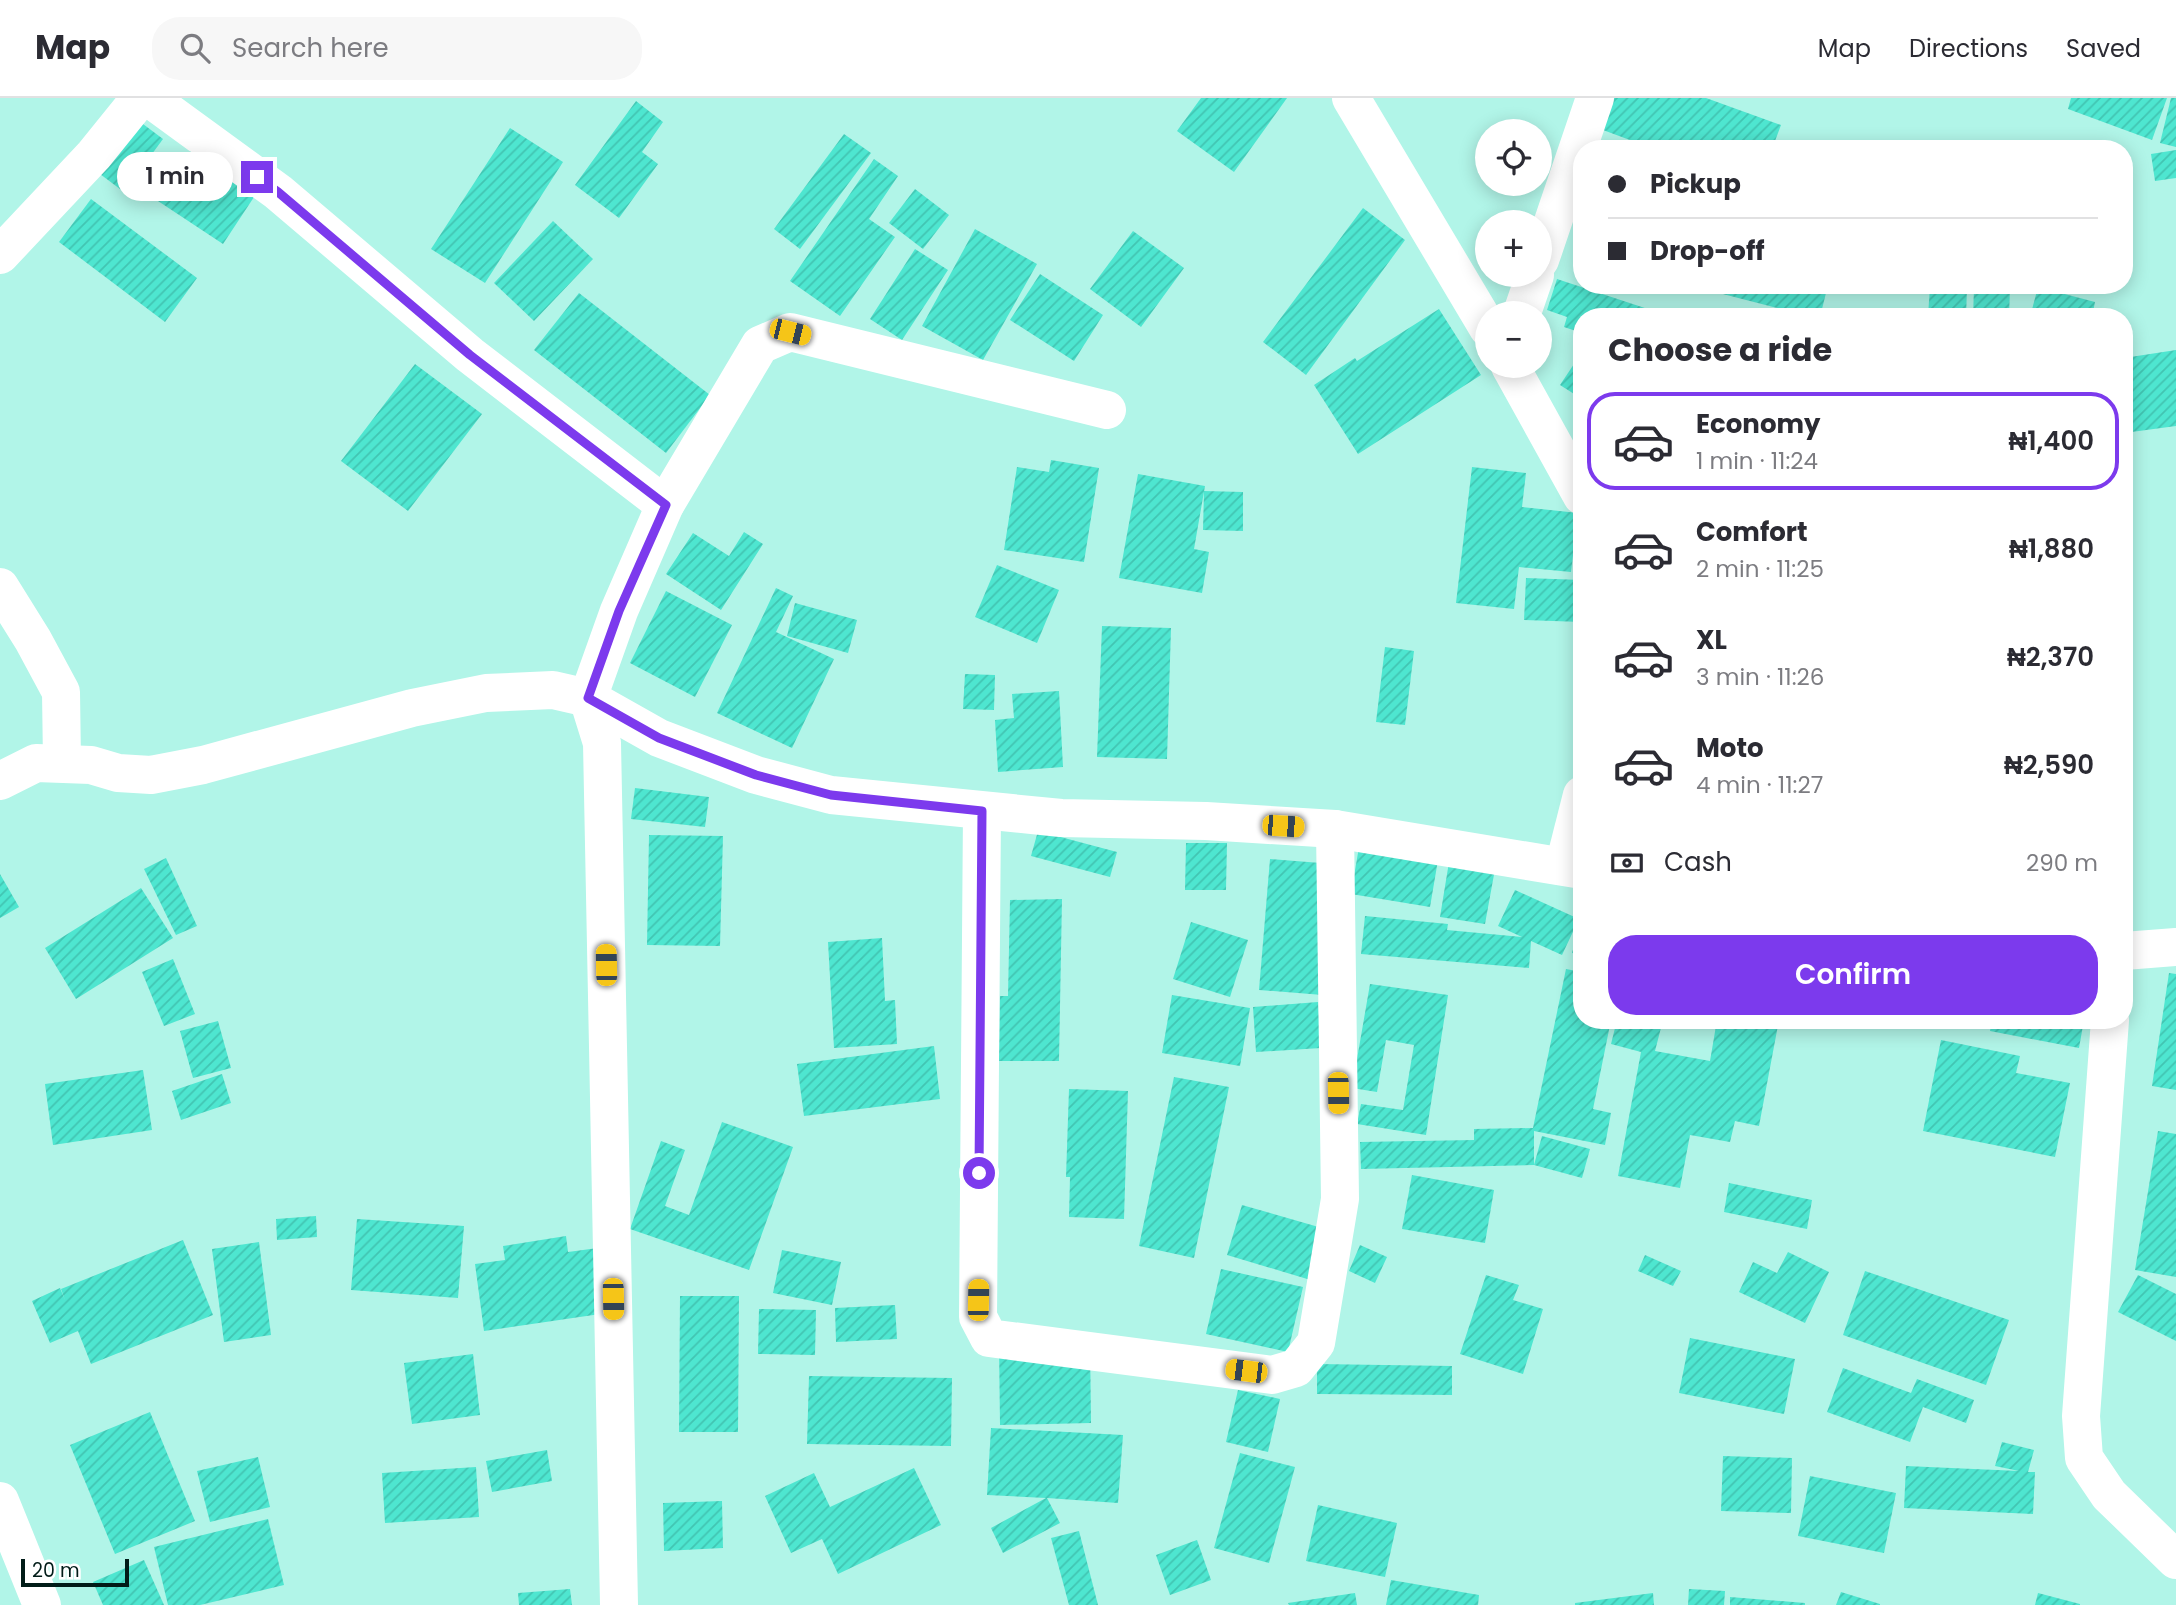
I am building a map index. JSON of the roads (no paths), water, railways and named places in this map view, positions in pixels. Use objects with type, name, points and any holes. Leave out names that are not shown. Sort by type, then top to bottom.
[{"type":"street","points":[[0,255],[94,155],[140,98]]},
{"type":"street","points":[[149,98],[278,192],[470,355],[666,505]]},
{"type":"street","points":[[1351,98],[1475,306]]},
{"type":"street","points":[[1581,140],[1595,98]]},
{"type":"street","points":[[1552,225],[1573,163]]},
{"type":"street","points":[[619,1605],[602,743],[588,698],[619,611],[666,505],[760,345],[790,332],[1107,410]]},
{"type":"street","points":[[1517,378],[1573,480]]},
{"type":"street","points":[[0,587],[61,692],[62,762]]},
{"type":"street","points":[[0,781],[36,763],[91,765],[118,773],[151,775],[203,765],[412,708],[486,693],[553,690],[588,698],[659,738],[756,775],[831,795],[1061,818],[1206,821],[1335,829],[1573,868]]},
{"type":"street","points":[[982,811],[978,1317],[989,1338],[1272,1374],[1296,1368],[1316,1343],[1340,1199],[1335,829]]},
{"type":"street","points":[[2133,950],[2176,947]]},
{"type":"street","points":[[2109,1029],[2081,1416],[2084,1458],[2109,1495],[2176,1560]]},
{"type":"street","points":[[0,1501],[42,1605]]}]
